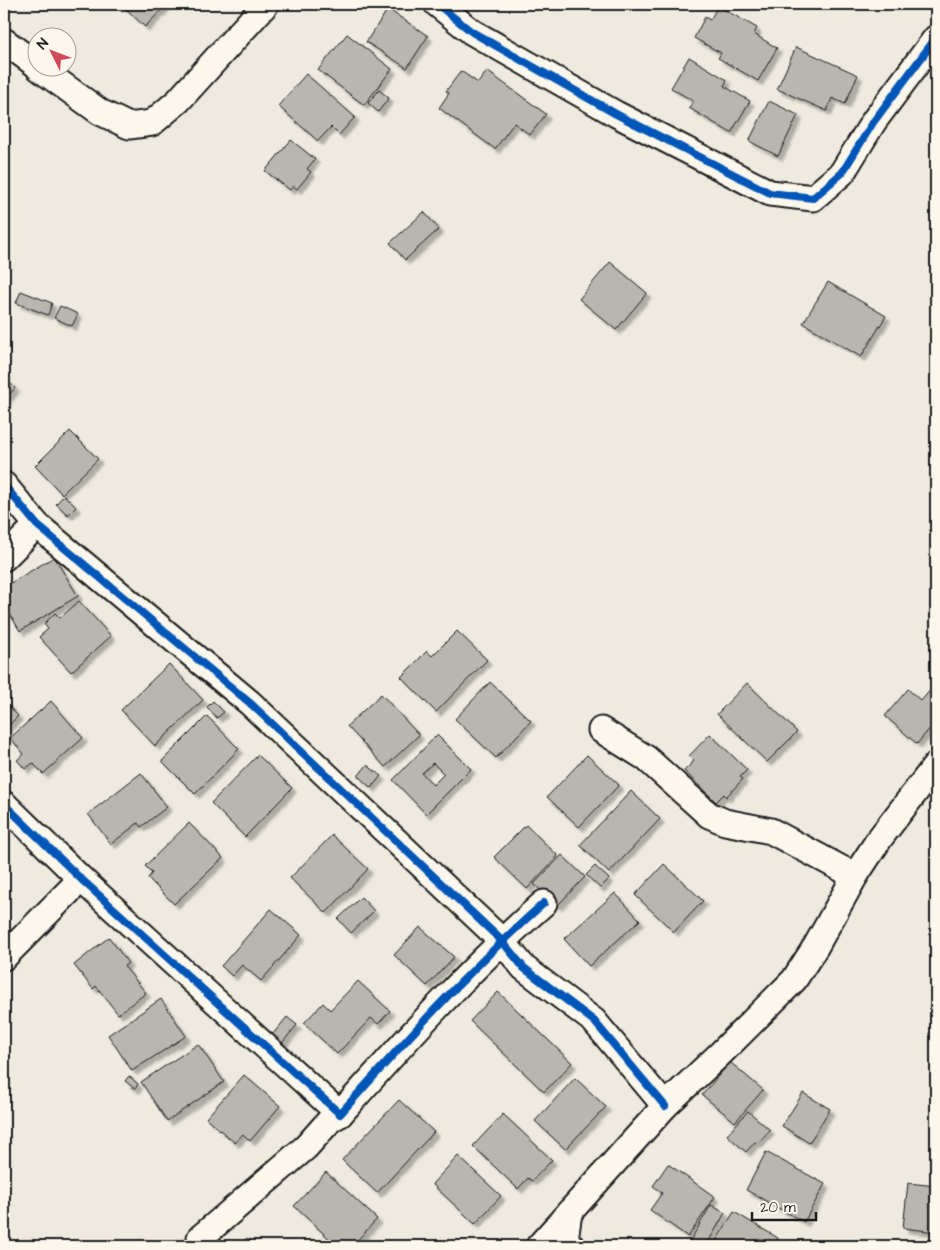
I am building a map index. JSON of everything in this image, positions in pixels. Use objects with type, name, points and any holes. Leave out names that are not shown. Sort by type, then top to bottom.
[{"type":"street","points":[[53,78],[100,112],[129,126],[152,123],[178,101],[266,4]]},
{"type":"street","points":[[437,4],[472,32],[616,114],[770,193],[813,198],[842,173],[874,121],[936,38]]},
{"type":"street","points":[[4,41],[28,59]]},
{"type":"street","points":[[4,486],[38,525],[250,704],[501,940],[530,973],[594,1021],[665,1106]]},
{"type":"street","points":[[4,558],[38,525]]},
{"type":"street","points":[[601,730],[646,758],[709,815],[725,822],[771,832],[856,876]]},
{"type":"street","points":[[539,1246],[665,1106],[794,980],[880,838],[936,765]]},
{"type":"street","points":[[4,804],[81,879],[340,1114]]},
{"type":"street","points":[[4,957],[81,879]]},
{"type":"street","points":[[204,1246],[200,1238],[306,1147],[331,1120],[340,1114],[501,940],[544,903]]},
{"type":"street","points":[[561,1244],[568,1213]]},
{"type":"building","points":[[121,4],[167,4],[145,27]]},
{"type":"building","points":[[718,6],[757,28],[754,34],[777,48],[758,81],[718,58],[721,53],[694,38],[705,17],[710,20]]},
{"type":"building","points":[[388,9],[428,36],[407,68],[366,42]]},
{"type":"building","points":[[347,34],[392,69],[364,105],[318,70]]},
{"type":"building","points":[[796,47],[858,75],[845,104],[832,98],[827,111],[777,89]]},
{"type":"building","points":[[689,57],[727,80],[724,86],[750,101],[731,133],[689,108],[693,101],[671,88]]},
{"type":"building","points":[[461,71],[478,83],[487,71],[546,114],[530,135],[514,123],[495,149],[439,108],[449,93],[446,91]]},
{"type":"building","points":[[306,74],[355,117],[339,135],[331,127],[318,141],[278,106]]},
{"type":"building","points":[[379,90],[389,98],[378,112],[368,103]]},
{"type":"building","points":[[769,101],[798,115],[778,156],[749,141]]},
{"type":"building","points":[[291,140],[315,159],[307,169],[311,172],[297,189],[293,186],[290,190],[265,171]]},
{"type":"building","points":[[424,212],[439,229],[405,260],[390,243]]},
{"type":"building","points":[[610,262],[647,293],[616,330],[579,299]]},
{"type":"building","points":[[828,282],[886,316],[861,357],[803,323]]},
{"type":"building","points":[[21,291],[52,303],[48,315],[16,303]]},
{"type":"building","points":[[60,306],[78,314],[72,326],[54,318]]},
{"type":"building","points":[[4,377],[15,388],[4,401]]},
{"type":"building","points":[[70,431],[98,459],[62,494],[35,466]]},
{"type":"building","points":[[64,495],[76,507],[68,515],[56,504]]},
{"type":"building","points":[[54,557],[78,596],[20,631],[4,604],[4,587]]},
{"type":"building","points":[[79,601],[111,636],[71,672],[39,637],[48,629],[44,624],[55,613],[60,618]]},
{"type":"building","points":[[457,631],[487,660],[436,712],[401,677],[427,651],[432,656]]},
{"type":"building","points":[[169,664],[203,700],[155,746],[121,710]]},
{"type":"building","points":[[490,682],[531,721],[496,758],[455,719]]},
{"type":"building","points":[[747,683],[797,732],[767,762],[717,714]]},
{"type":"building","points":[[932,688],[936,691],[936,721],[917,744],[885,716],[908,689],[921,701]]},
{"type":"building","points":[[381,694],[419,735],[385,767],[347,726]]},
{"type":"building","points":[[4,701],[18,716],[4,730]]},
{"type":"building","points":[[51,701],[83,738],[43,774],[33,763],[25,769],[17,760],[24,754],[10,738]]},
{"type":"building","points":[[213,701],[224,712],[217,718],[207,707]]},
{"type":"building","points":[[207,716],[239,749],[195,794],[162,761]]},
{"type":"building","points":[[710,734],[747,770],[740,777],[743,779],[726,797],[724,794],[716,802],[684,771],[694,761],[689,756]]},
{"type":"building","points":[[437,735],[471,769],[426,814],[393,780]],"holes":[[[433,763],[444,774],[433,785],[422,773]]]},
{"type":"building","points":[[258,755],[292,788],[245,837],[211,803]]},
{"type":"building","points":[[587,755],[619,785],[579,827],[547,797]]},
{"type":"building","points":[[367,765],[381,776],[371,788],[358,776]]},
{"type":"building","points":[[141,773],[167,807],[141,827],[138,823],[111,844],[88,814]]},
{"type":"building","points":[[631,791],[660,819],[609,873],[580,845]]},
{"type":"building","points":[[189,823],[223,858],[174,904],[148,878],[152,873],[145,866]]},
{"type":"building","points":[[526,825],[558,856],[527,889],[494,857]]},
{"type":"building","points":[[332,835],[368,869],[326,913],[290,878]]},
{"type":"building","points":[[562,855],[585,877],[557,906],[534,884]]},
{"type":"building","points":[[664,864],[703,901],[674,932],[635,895]]},
{"type":"building","points":[[595,866],[609,879],[600,888],[586,875]]},
{"type":"building","points":[[615,893],[640,920],[589,966],[564,939]]},
{"type":"building","points":[[361,897],[374,911],[351,933],[338,919]]},
{"type":"building","points":[[271,909],[301,935],[261,981],[242,965],[232,976],[221,966]]},
{"type":"building","points":[[420,927],[454,957],[427,986],[394,955]]},
{"type":"building","points":[[109,937],[128,963],[124,966],[146,993],[118,1014],[96,986],[93,989],[74,965]]},
{"type":"building","points":[[358,981],[390,1011],[378,1024],[371,1018],[337,1054],[304,1023],[323,1003],[330,1010]]},
{"type":"building","points":[[498,992],[572,1063],[544,1092],[470,1021]]},
{"type":"building","points":[[161,999],[186,1036],[132,1071],[108,1035]]},
{"type":"building","points":[[287,1017],[297,1025],[282,1043],[272,1035]]},
{"type":"building","points":[[198,1044],[224,1082],[167,1121],[141,1082]]},
{"type":"building","points":[[730,1062],[763,1090],[735,1122],[702,1095]]},
{"type":"building","points":[[244,1075],[280,1106],[250,1141],[243,1134],[235,1143],[206,1118]]},
{"type":"building","points":[[129,1076],[138,1084],[135,1089],[125,1081]]},
{"type":"building","points":[[575,1078],[606,1107],[565,1149],[535,1121]]},
{"type":"building","points":[[803,1093],[830,1109],[809,1143],[782,1126]]},
{"type":"building","points":[[399,1100],[434,1132],[377,1193],[342,1160]]},
{"type":"building","points":[[748,1111],[770,1130],[757,1144],[755,1142],[746,1152],[727,1135]]},
{"type":"building","points":[[503,1114],[552,1160],[532,1181],[528,1178],[518,1189],[473,1146]]},
{"type":"building","points":[[766,1152],[825,1184],[804,1222],[746,1190]]},
{"type":"building","points":[[458,1156],[501,1196],[475,1224],[432,1184]]},
{"type":"building","points":[[668,1164],[715,1197],[688,1237],[650,1210],[662,1193],[653,1186]]},
{"type":"building","points":[[326,1172],[377,1219],[352,1246],[337,1246],[294,1206]]},
{"type":"building","points":[[908,1183],[936,1186],[936,1232],[903,1228]]},
{"type":"building","points":[[711,1205],[725,1213],[706,1246],[687,1246]]},
{"type":"building","points":[[734,1212],[778,1238],[773,1246],[717,1246],[714,1244]]},
{"type":"building","points":[[247,1238],[256,1246],[239,1246]]},
{"type":"cycle path","points":[[437,4],[472,32],[616,114],[770,193],[813,198],[842,173],[874,121],[936,38]]},
{"type":"cycle path","points":[[4,485],[37,525],[250,703],[501,940],[524,968],[594,1021],[665,1106]]},
{"type":"cycle path","points":[[4,804],[81,879],[340,1114],[414,1032],[490,953],[544,903]]}]
